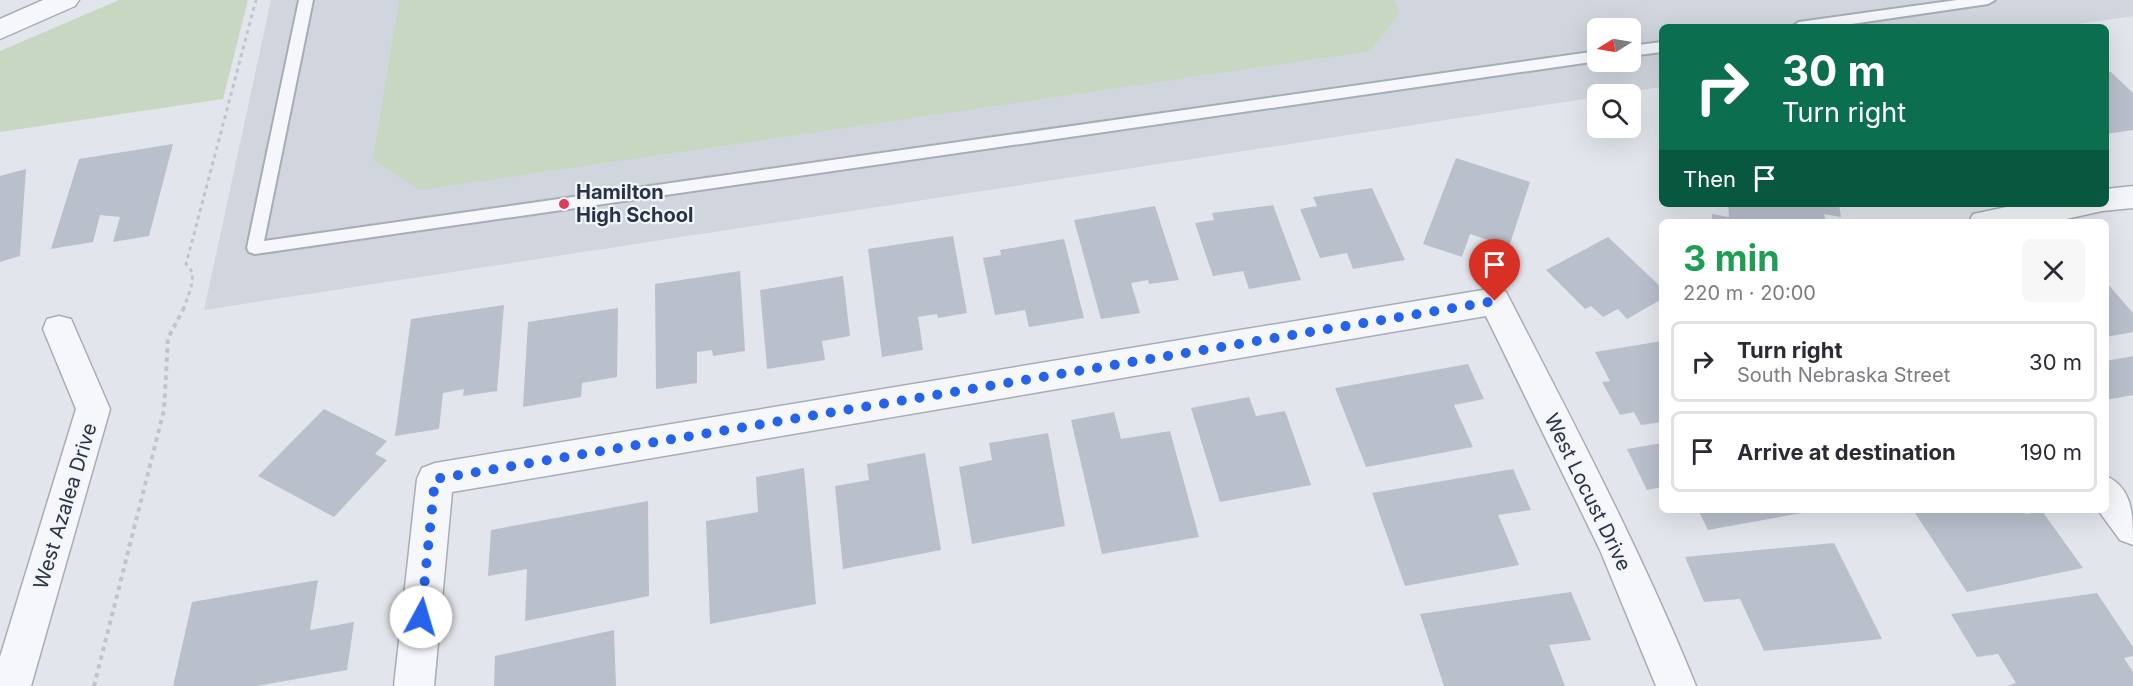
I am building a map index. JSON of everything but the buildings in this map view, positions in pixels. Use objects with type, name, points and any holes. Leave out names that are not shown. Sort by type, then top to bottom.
[{"type":"street","points":[[0,30],[66,0]]},
{"type":"street","points":[[2109,201],[2133,197]]},
{"type":"street","points":[[2002,219],[2073,207]]},
{"type":"street","name":"West Locust Drive","points":[[414,686],[435,479],[1495,301],[1614,545],[1663,651],[1676,686]]},
{"type":"street","name":"West Azalea Drive","points":[[11,686],[93,410],[59,329]]},
{"type":"street","points":[[2109,496],[2133,528]]},
{"type":"lane","points":[[306,0],[255,248],[1587,58]]},
{"type":"lane","points":[[1820,24],[1988,0]]},
{"type":"lane","points":[[1641,50],[1659,47]]},
{"type":"path","points":[[94,686],[164,411],[168,338],[180,319],[191,288],[193,273],[186,264],[256,0]]},
{"type":"shaded area","name":"Hamilton High School","points":[[271,0],[2133,0],[2133,16],[2078,24],[1659,24],[1659,87],[1641,90],[1641,84],[1587,84],[1587,99],[204,310]]},
{"type":"green space","points":[[119,0],[248,0],[223,99],[0,132],[0,51]]},
{"type":"green space","points":[[399,0],[1394,0],[1400,13],[1370,51],[420,190],[373,160]]},
{"type":"place","name":"Hamilton High School","points":[[564,204]]},
{"type":"route","points":[[421,617],[435,479],[1495,301]]}]
